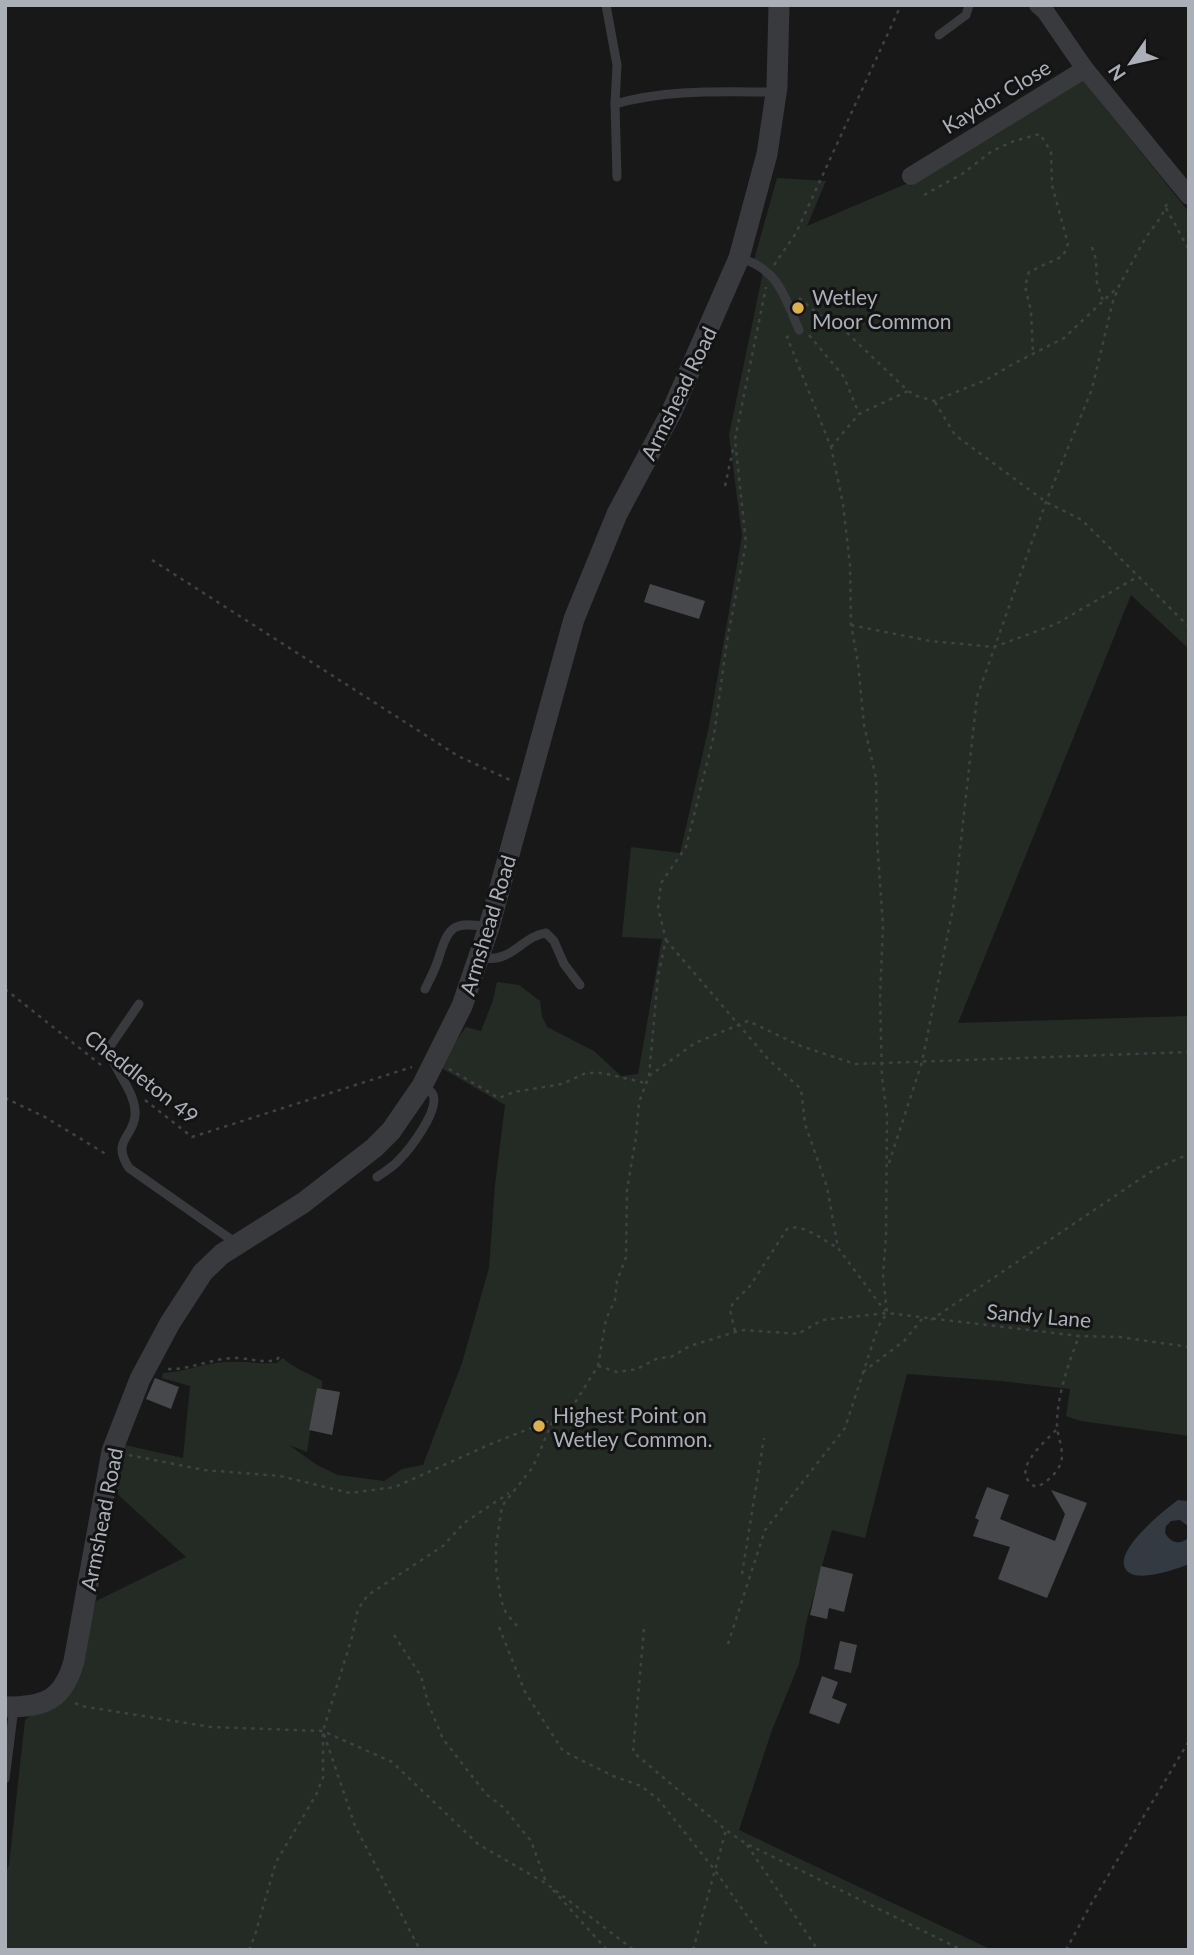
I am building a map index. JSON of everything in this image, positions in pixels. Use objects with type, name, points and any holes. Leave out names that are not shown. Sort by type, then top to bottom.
[{"type":"street","name":"Armshead Road","points":[[58,1694],[65,1685],[74,1661],[112,1451],[147,1365],[197,1281],[222,1254],[303,1203],[374,1149],[404,1114],[422,1086],[462,1006],[489,927],[574,619],[617,514],[672,411],[739,258],[767,154],[776,92],[779,5]]},
{"type":"street","name":"Kaydor Close","points":[[1048,7],[1085,69],[1189,196]]},
{"type":"street","name":"Kaydor Close","points":[[911,176],[925,155],[1085,69]]},
{"type":"street","points":[[10,1707],[34,1706],[58,1694]]},
{"type":"lane","points":[[606,5],[617,65],[617,177]]},
{"type":"lane","points":[[939,35],[966,15],[969,5]]},
{"type":"lane","points":[[615,104],[639,97],[677,92],[776,92]]},
{"type":"lane","points":[[739,258],[754,262],[779,284],[802,329]]},
{"type":"lane","points":[[425,989],[439,960],[444,937],[461,925],[489,927]]},
{"type":"lane","points":[[478,958],[492,960],[512,953],[540,934],[546,933],[554,941],[564,964],[580,985]]},
{"type":"lane","points":[[139,1004],[109,1048],[111,1059],[133,1098],[135,1118],[121,1153],[129,1168],[237,1244]]},
{"type":"lane","points":[[377,1177],[397,1163],[414,1144],[425,1125],[433,1106],[433,1098],[432,1093],[422,1086]]},
{"type":"lane","points":[[5,1779],[10,1707]]},
{"type":"path","points":[[724,486],[769,273],[796,233],[901,5]]},
{"type":"path","points":[[924,195],[962,174],[992,151],[1040,134],[1051,152],[1052,185],[1068,244],[1063,256],[1029,272],[1025,286],[1031,311],[1033,355]]},
{"type":"path","points":[[934,401],[986,380],[1064,338],[1119,285],[1166,208],[1176,179]]},
{"type":"path","points":[[1166,208],[1189,250]]},
{"type":"path","points":[[1092,247],[1096,260],[1097,283],[1103,302]]},
{"type":"path","points":[[888,1167],[922,1062],[954,903],[977,697],[1046,502],[1092,389],[1119,285]]},
{"type":"path","points":[[794,293],[823,318],[842,328],[908,391],[934,401],[956,435],[1046,502],[1082,520],[1189,628]]},
{"type":"path","points":[[802,329],[844,377],[859,414]]},
{"type":"path","points":[[728,1644],[765,1530],[845,1428],[878,1326],[887,1313],[883,1275],[888,1167],[887,1115],[880,997],[883,926],[876,778],[864,725],[851,625],[850,565],[843,504],[831,447],[787,337]]},
{"type":"path","points":[[831,447],[859,414],[908,391]]},
{"type":"path","points":[[735,440],[746,543],[727,641],[714,735],[686,847],[661,884],[658,908],[666,940],[738,1026],[768,1059],[801,1089],[805,1124],[827,1187],[838,1248]]},
{"type":"path","points":[[152,560],[458,756],[527,787]]},
{"type":"path","points":[[851,625],[930,641],[995,648],[1056,624],[1137,577]]},
{"type":"path","points":[[649,1076],[658,976],[666,940]]},
{"type":"path","name":"Cheddleton 49","points":[[5,989],[192,1137],[435,1060]]},
{"type":"path","points":[[112,1451],[204,1470],[280,1476],[350,1493],[395,1487],[493,1443],[553,1420],[576,1401],[598,1366],[606,1320],[615,1300],[617,1281],[626,1257],[627,1190],[639,1102],[645,1083],[649,1076],[695,1043],[748,1021],[802,1046],[855,1064],[1189,1052]]},
{"type":"path","points":[[435,1060],[499,1098],[520,1091],[562,1084],[586,1073],[603,1073],[645,1083]]},
{"type":"path","points":[[5,1098],[45,1117],[129,1168]]},
{"type":"path","points":[[931,1320],[1155,1169],[1189,1154]]},
{"type":"path","points":[[735,1332],[730,1310],[733,1303],[750,1286],[786,1229],[792,1226],[800,1227],[838,1248],[887,1313]]},
{"type":"path","name":"Sandy Lane","points":[[598,1366],[617,1372],[637,1368],[658,1358],[671,1357],[690,1346],[744,1330],[798,1334],[822,1320],[887,1313],[1079,1336],[1120,1336],[1189,1347]]},
{"type":"path","points":[[863,1372],[904,1342],[922,1319]]},
{"type":"path","points":[[1056,1430],[1029,1459],[1025,1475],[1028,1483],[1036,1487],[1045,1483],[1061,1463],[1062,1452],[1056,1430],[1057,1417],[1070,1358],[1079,1336]]},
{"type":"path","points":[[147,1365],[173,1370],[215,1360],[238,1358],[267,1362],[276,1360],[281,1352]]},
{"type":"path","points":[[517,1626],[500,1600],[496,1568],[496,1546],[502,1506],[533,1467],[553,1420]]},
{"type":"path","points":[[742,1574],[764,1438]]},
{"type":"path","points":[[249,1950],[256,1935],[276,1863],[316,1796],[323,1778],[323,1731],[358,1609],[368,1595],[443,1546],[464,1523],[512,1492]]},
{"type":"path","points":[[499,1627],[525,1692],[563,1751],[613,1776],[641,1786],[658,1799],[714,1869],[771,1950]]},
{"type":"path","points":[[645,1629],[633,1752],[745,1843],[962,1950]]},
{"type":"path","points":[[394,1635],[421,1675],[428,1703],[443,1739],[486,1794],[504,1808],[531,1841],[547,1884],[607,1950]]},
{"type":"path","points":[[58,1694],[81,1706],[211,1727],[323,1731],[392,1762],[478,1844],[547,1884],[634,1950]]},
{"type":"path","points":[[323,1731],[355,1826],[421,1950]]},
{"type":"path","points":[[1066,1950],[1091,1903],[1189,1741]]},
{"type":"path","points":[[693,1950],[726,1830]]},
{"type":"path","points":[[745,1843],[818,1950]]},
{"type":"shaded area","points":[[1082,79],[1189,212],[1189,649],[1131,595],[958,1023],[1189,1016],[1189,1436],[1081,1421],[1066,1416],[1070,1389],[907,1374],[865,1538],[832,1530],[806,1623],[799,1664],[772,1730],[739,1830],[992,1950],[5,1950],[5,1875],[9,1865],[25,1720],[77,1676],[96,1601],[186,1557],[114,1491],[125,1445],[183,1458],[190,1386],[162,1378],[163,1373],[225,1362],[277,1363],[283,1358],[322,1381],[322,1389],[317,1388],[307,1452],[289,1445],[317,1465],[338,1475],[384,1481],[402,1469],[423,1465],[462,1363],[489,1268],[495,1185],[505,1105],[438,1066],[466,1027],[481,1031],[497,982],[519,985],[540,1001],[547,1027],[594,1051],[621,1076],[638,1074],[662,939],[622,937],[631,847],[680,853],[709,726],[742,536],[729,435],[762,277],[762,271],[752,267],[777,178],[826,181],[807,226],[908,183],[911,186]]},
{"type":"shaded area","points":[[1178,1500],[1189,1501],[1189,1527],[1180,1520],[1171,1521],[1166,1526],[1165,1533],[1176,1542],[1182,1542],[1189,1537],[1189,1564],[1154,1575],[1134,1575],[1127,1571],[1124,1565],[1129,1548],[1144,1529]]},
{"type":"building","points":[[650,584],[705,601],[699,619],[644,602]]},
{"type":"building","points":[[155,1378],[179,1387],[171,1409],[146,1399]]},
{"type":"building","points":[[317,1388],[340,1392],[332,1435],[309,1430]]},
{"type":"building","points":[[987,1487],[1009,1495],[1000,1519],[1055,1541],[1065,1514],[1051,1490],[1087,1503],[1047,1598],[998,1579],[1010,1547],[973,1536],[979,1520],[975,1518]]},
{"type":"building","points":[[821,1566],[853,1574],[844,1612],[829,1608],[827,1619],[810,1615]]},
{"type":"building","points":[[840,1641],[857,1645],[851,1673],[834,1669]]},
{"type":"building","points":[[822,1676],[838,1682],[832,1698],[847,1704],[839,1724],[809,1713]]},
{"type":"place","name":"Wetley Moor Common","points":[[798,308]]},
{"type":"place","name":"Highest Point on Wetley Common.","points":[[539,1426]]}]
